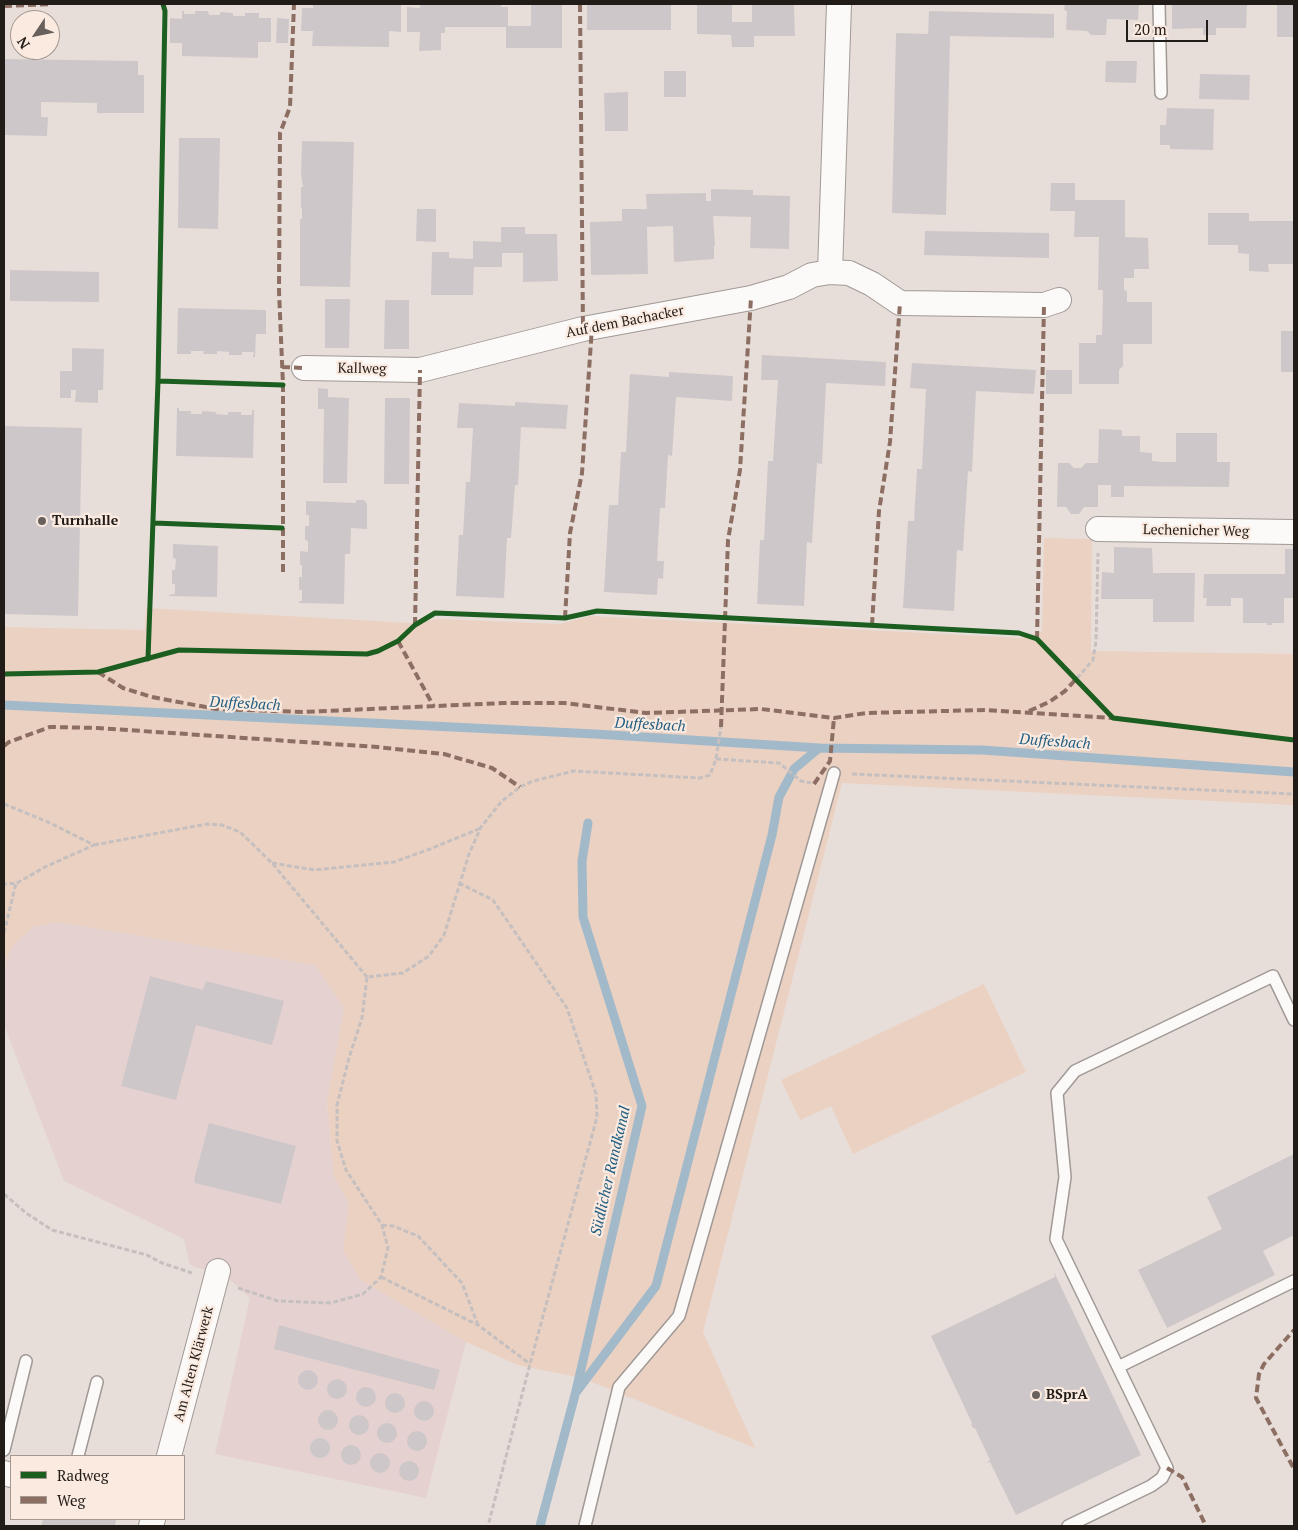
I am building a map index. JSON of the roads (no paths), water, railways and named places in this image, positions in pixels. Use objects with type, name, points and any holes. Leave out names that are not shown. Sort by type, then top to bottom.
[{"type":"street","points":[[830,272],[839,4]]},
{"type":"street","name":"Auf dem Bachacker","points":[[420,370],[583,329],[751,298],[789,287],[812,275],[830,272],[850,273],[872,284],[900,303],[1044,305],[1059,300]]},
{"type":"street","name":"Kallweg","points":[[304,368],[420,370]]},
{"type":"street","name":"Lechenicher Weg","points":[[1098,529],[1294,532]]},
{"type":"street","name":"Am Alten Klärwerk","points":[[169,1455],[217,1276]]},
{"type":"lane","points":[[1159,4],[1161,92]]},
{"type":"lane","points":[[585,1526],[619,1388],[679,1316],[834,773]]},
{"type":"lane","points":[[1068,1526],[1151,1486],[1162,1478],[1168,1468],[1056,1239],[1065,1178],[1057,1093],[1075,1071],[1273,976],[1294,1020]]},
{"type":"lane","points":[[1118,1367],[1294,1281]]},
{"type":"lane","points":[[4,1450],[26,1361]]},
{"type":"lane","points":[[78,1455],[97,1382]]},
{"type":"waterway","name":"Duffesbach","points":[[4,705],[595,734],[819,748],[982,750],[1294,772]]},
{"type":"waterway","points":[[577,1391],[656,1286],[772,835],[779,797],[794,769],[819,748]]},
{"type":"waterway","name":"Südlicher Randkanal","points":[[540,1526],[575,1395],[642,1106],[583,917],[582,861],[588,823]]},
{"type":"place","name":"Turnhalle","points":[[42,521]]},
{"type":"place","name":"BSprA","points":[[1036,1395]]}]
